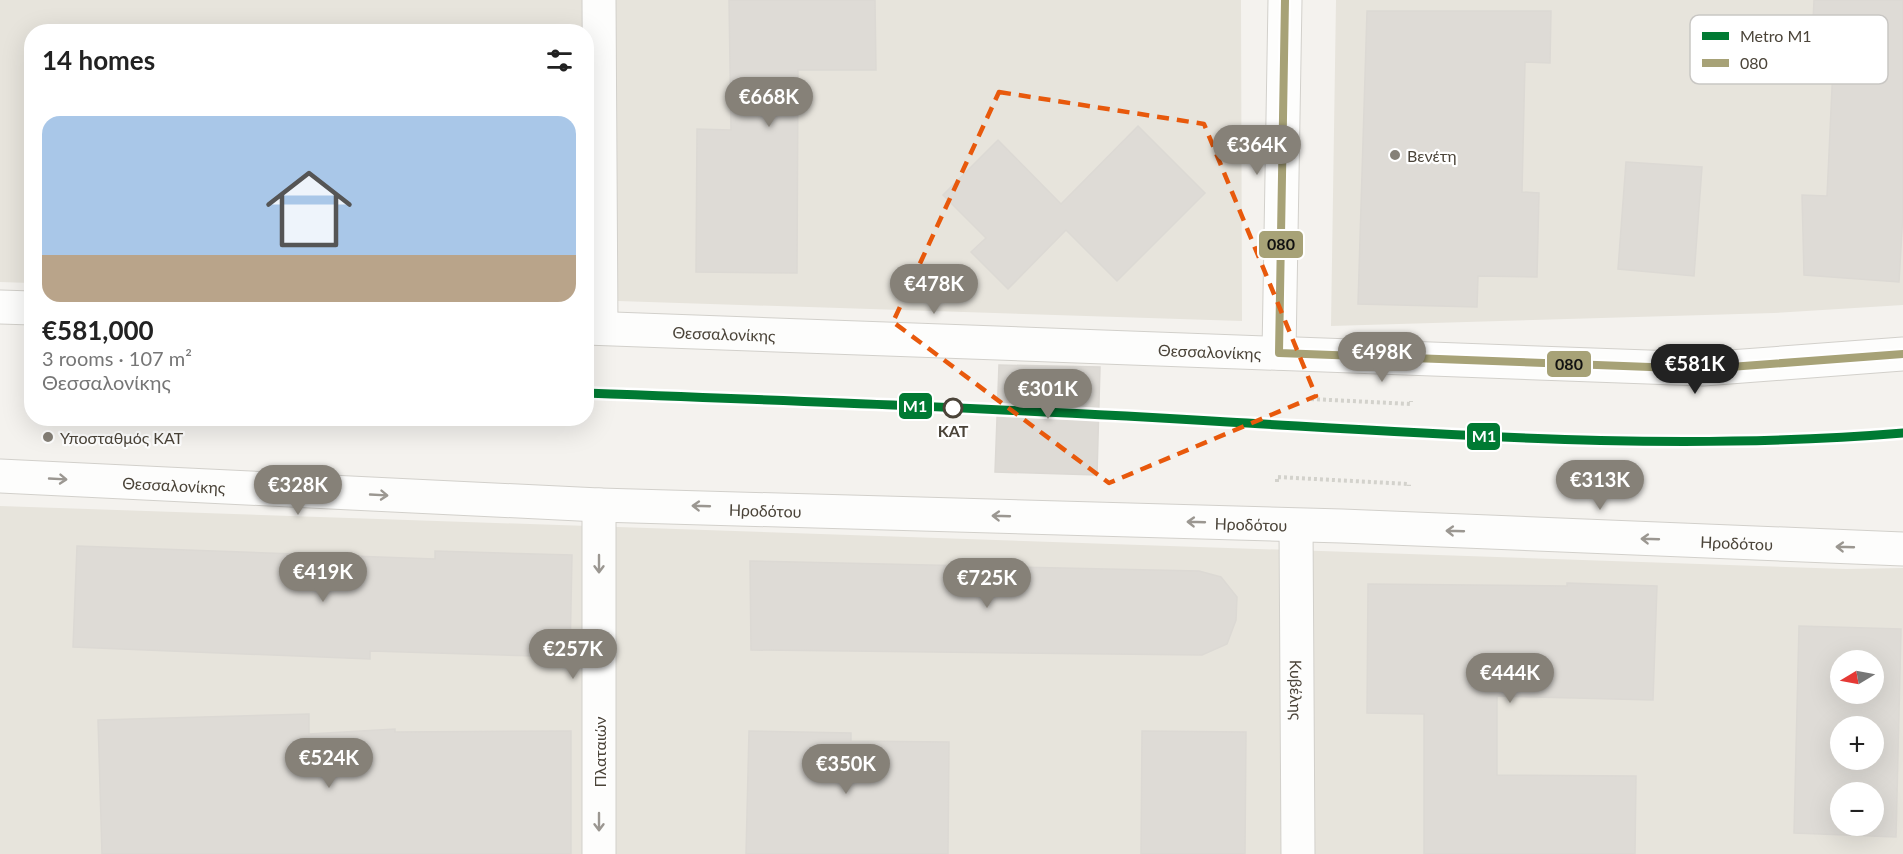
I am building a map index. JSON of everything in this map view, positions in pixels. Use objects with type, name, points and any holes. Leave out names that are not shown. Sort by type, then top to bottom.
[{"type":"street","points":[[594,328],[599,0]]},
{"type":"street","points":[[1279,353],[1285,0]]},
{"type":"street","points":[[0,307],[24,308]]},
{"type":"street","name":"Θεσσαλονίκης","points":[[594,328],[1703,369],[1903,354]]},
{"type":"street","name":"Θεσσαλονίκης","points":[[0,476],[599,505]]},
{"type":"street","name":"Ηροδότου","points":[[599,505],[1296,526],[1903,549]]},
{"type":"street","name":"Πλαταιών","points":[[598,854],[599,505]]},
{"type":"street","name":"Κυβέλης","points":[[1296,526],[1298,854]]},
{"type":"path","points":[[1301,399],[1411,404]]},
{"type":"path","points":[[1277,477],[1409,484]]},
{"type":"highlighted area","points":[[999,92],[1204,124],[1316,396],[1109,483],[893,322]]},
{"type":"shaded area","points":[[0,0],[1241,0],[1242,321],[594,300],[594,24],[24,24],[24,283],[0,282]]},
{"type":"shaded area","points":[[1336,0],[1903,0],[1903,305],[1774,313],[1331,326]]},
{"type":"shaded area","points":[[0,506],[1846,569],[1903,568],[1903,854],[0,854]]},
{"type":"building","points":[[729,0],[875,0],[876,70],[798,70],[797,273],[696,272],[697,129],[731,130]]},
{"type":"building","points":[[1814,0],[1903,0],[1903,213],[1899,282],[1804,275],[1802,195],[1827,196],[1832,84],[1888,84],[1888,15],[1813,15]]},
{"type":"building","points":[[1367,11],[1551,11],[1550,63],[1525,62],[1522,192],[1539,193],[1537,277],[1478,276],[1477,307],[1358,304]]},
{"type":"building","points":[[1138,126],[1205,193],[1117,281],[1066,230],[1008,289],[971,252],[986,238],[943,195],[998,140],[1061,204]]},
{"type":"building","points":[[1626,162],[1702,167],[1694,276],[1618,269]]},
{"type":"building","name":"ΚΑΤ","points":[[999,365],[1100,367],[1097,475],[995,472]]},
{"type":"building","points":[[77,546],[435,559],[435,551],[572,555],[570,657],[370,651],[370,659],[73,647]]},
{"type":"building","points":[[750,561],[1199,571],[1221,577],[1237,597],[1236,620],[1227,644],[1202,655],[751,650]]},
{"type":"building","points":[[1567,583],[1657,586],[1653,700],[1497,696],[1497,775],[1636,776],[1635,854],[1424,854],[1424,714],[1367,713],[1368,584],[1567,586]]},
{"type":"building","points":[[1799,626],[1901,629],[1896,837],[1870,836],[1884,836],[1884,782],[1830,782],[1830,834],[1794,833]]},
{"type":"building","points":[[309,714],[309,734],[395,729],[395,732],[571,731],[571,854],[102,854],[98,720]]},
{"type":"building","points":[[749,731],[851,733],[851,741],[949,742],[948,854],[746,854]]},
{"type":"building","points":[[1142,731],[1246,732],[1245,854],[1141,854]]},
{"type":"metro line","name":"Μ1","points":[[594,393],[988,409],[1566,439],[1734,441],[1819,439],[1903,433]]},
{"type":"transit line","name":"080","points":[[1285,0],[1279,353],[1703,369],[1903,354]]},
{"type":"place","name":"Βενέτη","points":[[1395,155]]},
{"type":"place","name":"ΚΑΤ","points":[[953,408]]},
{"type":"place","name":"Υποσταθμός ΚΑΤ","points":[[48,437]]}]
